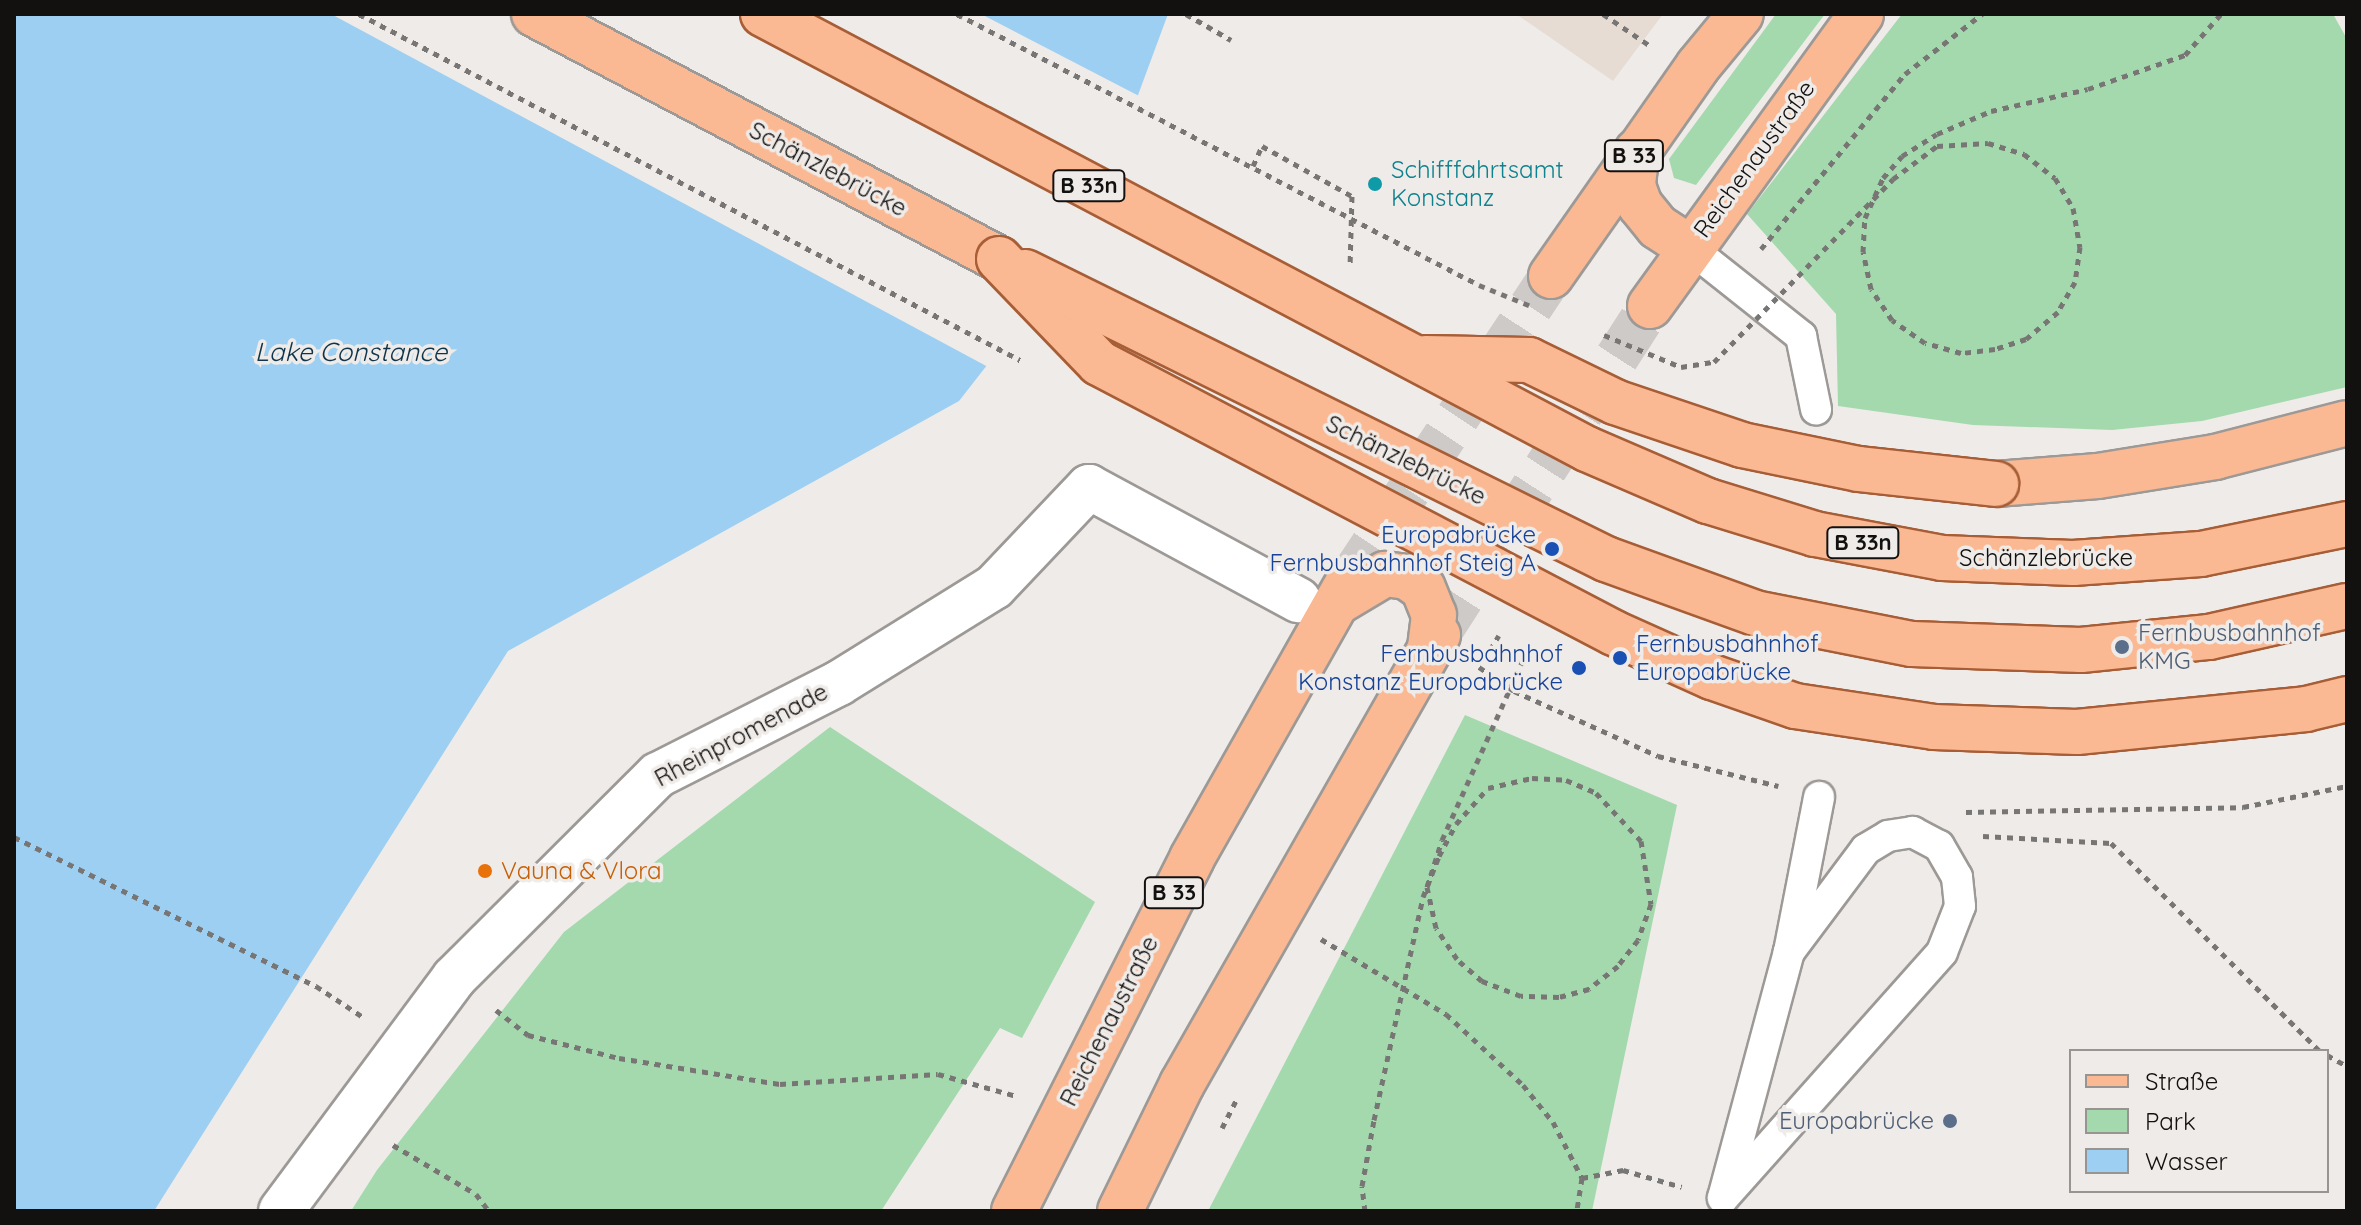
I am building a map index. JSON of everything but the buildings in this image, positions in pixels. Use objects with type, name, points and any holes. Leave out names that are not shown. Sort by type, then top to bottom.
[{"type":"main road","name":"Schänzlebrücke","points":[[534,14],[999,259],[1606,559],[1755,613],[1912,644],[2081,650],[2209,637],[2347,606]]},
{"type":"main road","name":"Schänzlebrücke","points":[[763,14],[1587,449],[1708,501],[1815,534],[1942,558],[2073,563],[2201,554],[2347,524]]},
{"type":"main road","name":"B 33","points":[[1544,292],[1637,151],[1741,14]]},
{"type":"main road","name":"Reichenaustraße","points":[[1650,306],[1861,14]]},
{"type":"main road","points":[[1637,151],[1633,186],[1640,205],[1658,227],[1690,248]]},
{"type":"main road","points":[[999,259],[1099,363],[1614,633],[1712,677],[1795,706],[1934,727],[2062,732],[2181,725],[2306,709],[2347,699]]},
{"type":"main road","name":"B 33n","points":[[1414,357],[1529,360],[1615,402],[1742,445],[1859,469],[1996,484],[2098,476],[2215,457],[2347,423]]},
{"type":"main road","points":[[1120,1211],[1182,1084],[1434,642],[1434,615],[1423,588],[1407,577],[1385,574],[1328,595]]},
{"type":"main road","name":"Reichenaustraße","points":[[1014,1211],[1328,595]]},
{"type":"street","name":"Rheinpromenade","points":[[281,1211],[347,1118],[454,978],[658,775],[839,683],[994,587],[1089,487],[1328,595]]},
{"type":"lane","points":[[1690,248],[1735,280],[1801,336],[1816,409]]},
{"type":"lane","points":[[1721,1204],[1789,952],[1819,797]]},
{"type":"lane","points":[[1721,1204],[1942,952],[1960,906],[1957,877],[1939,846],[1913,832],[1888,836],[1866,849],[1789,952]]},
{"type":"path","points":[[359,14],[1035,367]]},
{"type":"path","points":[[957,14],[1479,285],[1544,292]]},
{"type":"path","points":[[1186,14],[1231,40]]},
{"type":"path","points":[[1603,14],[1659,51]]},
{"type":"path","points":[[1735,280],[1905,74],[1982,14]]},
{"type":"path","points":[[1595,331],[1681,367],[1714,362],[1893,179],[1937,146],[1988,143],[2024,154],[2055,178],[2073,208],[2080,247],[2075,282],[2058,312],[2026,339],[1995,349],[1961,353],[1925,343],[1892,320],[1871,289],[1863,252],[1865,218],[1883,178],[1902,156],[1937,134],[1991,111],[2077,92],[2185,55],[2221,14]]},
{"type":"path","points":[[1365,1211],[1362,1186],[1374,1120],[1423,897],[1428,883],[1434,869],[1439,856],[1456,824],[1488,788],[1532,778],[1566,780],[1596,793],[1641,841],[1651,904],[1638,940],[1618,966],[1589,989],[1559,997],[1521,996],[1482,981],[1457,959],[1436,928],[1427,887],[1431,875],[1435,863],[1520,672],[1530,635]]},
{"type":"path","points":[[1479,667],[1514,691],[1658,756],[1819,797]]},
{"type":"path","points":[[1958,812],[2243,807],[2347,786]]},
{"type":"path","points":[[1913,832],[2111,843],[2318,1049]]},
{"type":"path","points":[[14,837],[316,986]]},
{"type":"path","points":[[1321,939],[1446,1014],[1523,1085],[1553,1122],[1582,1178],[1577,1211]]},
{"type":"path","points":[[454,978],[528,1035],[619,1058],[780,1084],[938,1074],[1021,1097]]},
{"type":"path","points":[[2329,1056],[2347,1066]]},
{"type":"path","points":[[347,1118],[476,1194],[489,1211]]},
{"type":"path","points":[[1582,1178],[1623,1170],[1721,1204]]},
{"type":"shaded area","points":[[1516,14],[1663,14],[1613,81]]},
{"type":"green space","points":[[1776,14],[1825,14],[1696,185],[1674,178],[1669,159]]},
{"type":"green space","points":[[1902,14],[2333,14],[2347,39],[2347,387],[2202,421],[2112,430],[1973,425],[1838,406],[1836,314],[1747,214]]},
{"type":"green space","points":[[1465,715],[1677,805],[1592,1211],[1208,1211]]},
{"type":"green space","points":[[830,727],[1095,902],[1022,1038],[1000,1028],[881,1211],[351,1211],[377,1170],[564,932]]},
{"type":"water","name":"Lake Constance","points":[[14,14],[1168,14],[1084,241],[959,401],[508,651],[154,1211],[14,1211]]},
{"type":"pier","points":[[331,14],[981,14],[1141,97],[1087,243],[990,368]]},
{"type":"tunnel","points":[[1348,582],[1551,276]]},
{"type":"tunnel","points":[[1438,635],[1650,306]]},
{"type":"place","name":"Schifffahrtsamt Konstanz","points":[[1375,184]]},
{"type":"place","name":"Europabrücke Fernbusbahnhof Steig A","points":[[1552,549]]},
{"type":"place","name":"Fernbusbahnhof KMG","points":[[2122,647]]},
{"type":"place","name":"Fernbusbahnhof Europabrücke","points":[[1620,658]]},
{"type":"place","name":"Fernbusbahnhof Konstanz Europabrücke","points":[[1579,668]]},
{"type":"place","name":"Vauna & Vlora","points":[[485,871]]},
{"type":"place","name":"Europabrücke","points":[[1950,1121]]}]
